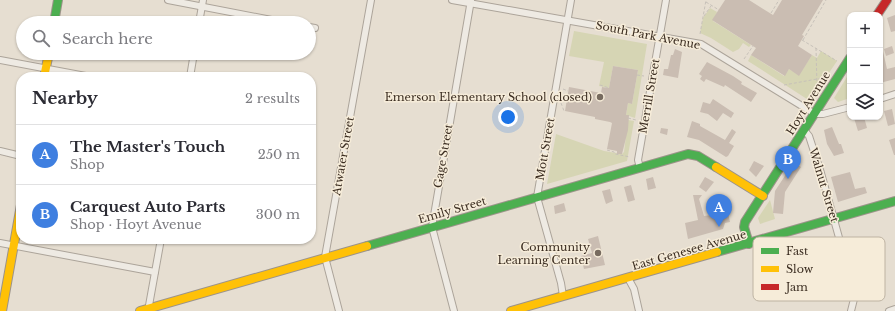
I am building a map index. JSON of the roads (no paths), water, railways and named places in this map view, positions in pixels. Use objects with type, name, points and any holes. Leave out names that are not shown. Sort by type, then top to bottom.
[{"type":"main road","points":[[55,16],[58,0]]},
{"type":"main road","points":[[880,12],[887,0]]},
{"type":"main road","points":[[45,72],[48,60]]},
{"type":"main road","name":"Hoyt Avenue","points":[[749,244],[745,231],[745,222],[847,63]]},
{"type":"main road","name":"Emily Street","points":[[140,311],[148,310],[537,197],[693,154],[762,196]]},
{"type":"main road","name":"East Genesee Avenue","points":[[773,237],[895,201]]},
{"type":"main road","points":[[2,311],[16,234]]},
{"type":"main road","name":"East Genesee Avenue","points":[[511,311],[753,243]]},
{"type":"street","points":[[168,0],[203,3],[258,16]]},
{"type":"street","name":"Atwater Street","points":[[339,311],[325,258],[371,0]]},
{"type":"street","name":"South Park Avenue","points":[[452,0],[659,35],[707,47],[815,114]]},
{"type":"street","name":"Mott Street","points":[[563,296],[561,283],[537,197],[571,0]]},
{"type":"street","name":"Merrill Street","points":[[640,168],[638,160],[666,0]]},
{"type":"street","name":"Gage Street","points":[[454,311],[432,227],[470,2]]},
{"type":"street","points":[[200,16],[203,3]]},
{"type":"street","points":[[0,60],[42,72]]},
{"type":"street","points":[[191,72],[193,60]]},
{"type":"street","points":[[883,98],[895,94]]},
{"type":"street","points":[[815,114],[823,114],[847,108]]},
{"type":"street","name":"Walnut Street","points":[[804,130],[809,136],[839,237]]},
{"type":"street","points":[[0,152],[16,155]]},
{"type":"street","points":[[0,243],[155,272]]},
{"type":"street","points":[[148,310],[160,244]]},
{"type":"street","points":[[628,278],[634,289],[639,311]]},
{"type":"street","name":"Walnut Street","points":[[851,311],[854,301]]},
{"type":"street","points":[[889,311],[895,309]]},
{"type":"place","name":"Emerson Elementary School (closed)","points":[[600,97]]},
{"type":"place","name":"Carquest Auto Parts","points":[[788,179]]},
{"type":"place","name":"The Master's Touch","points":[[719,227]]},
{"type":"place","name":"Community Learning Center","points":[[598,253]]}]
